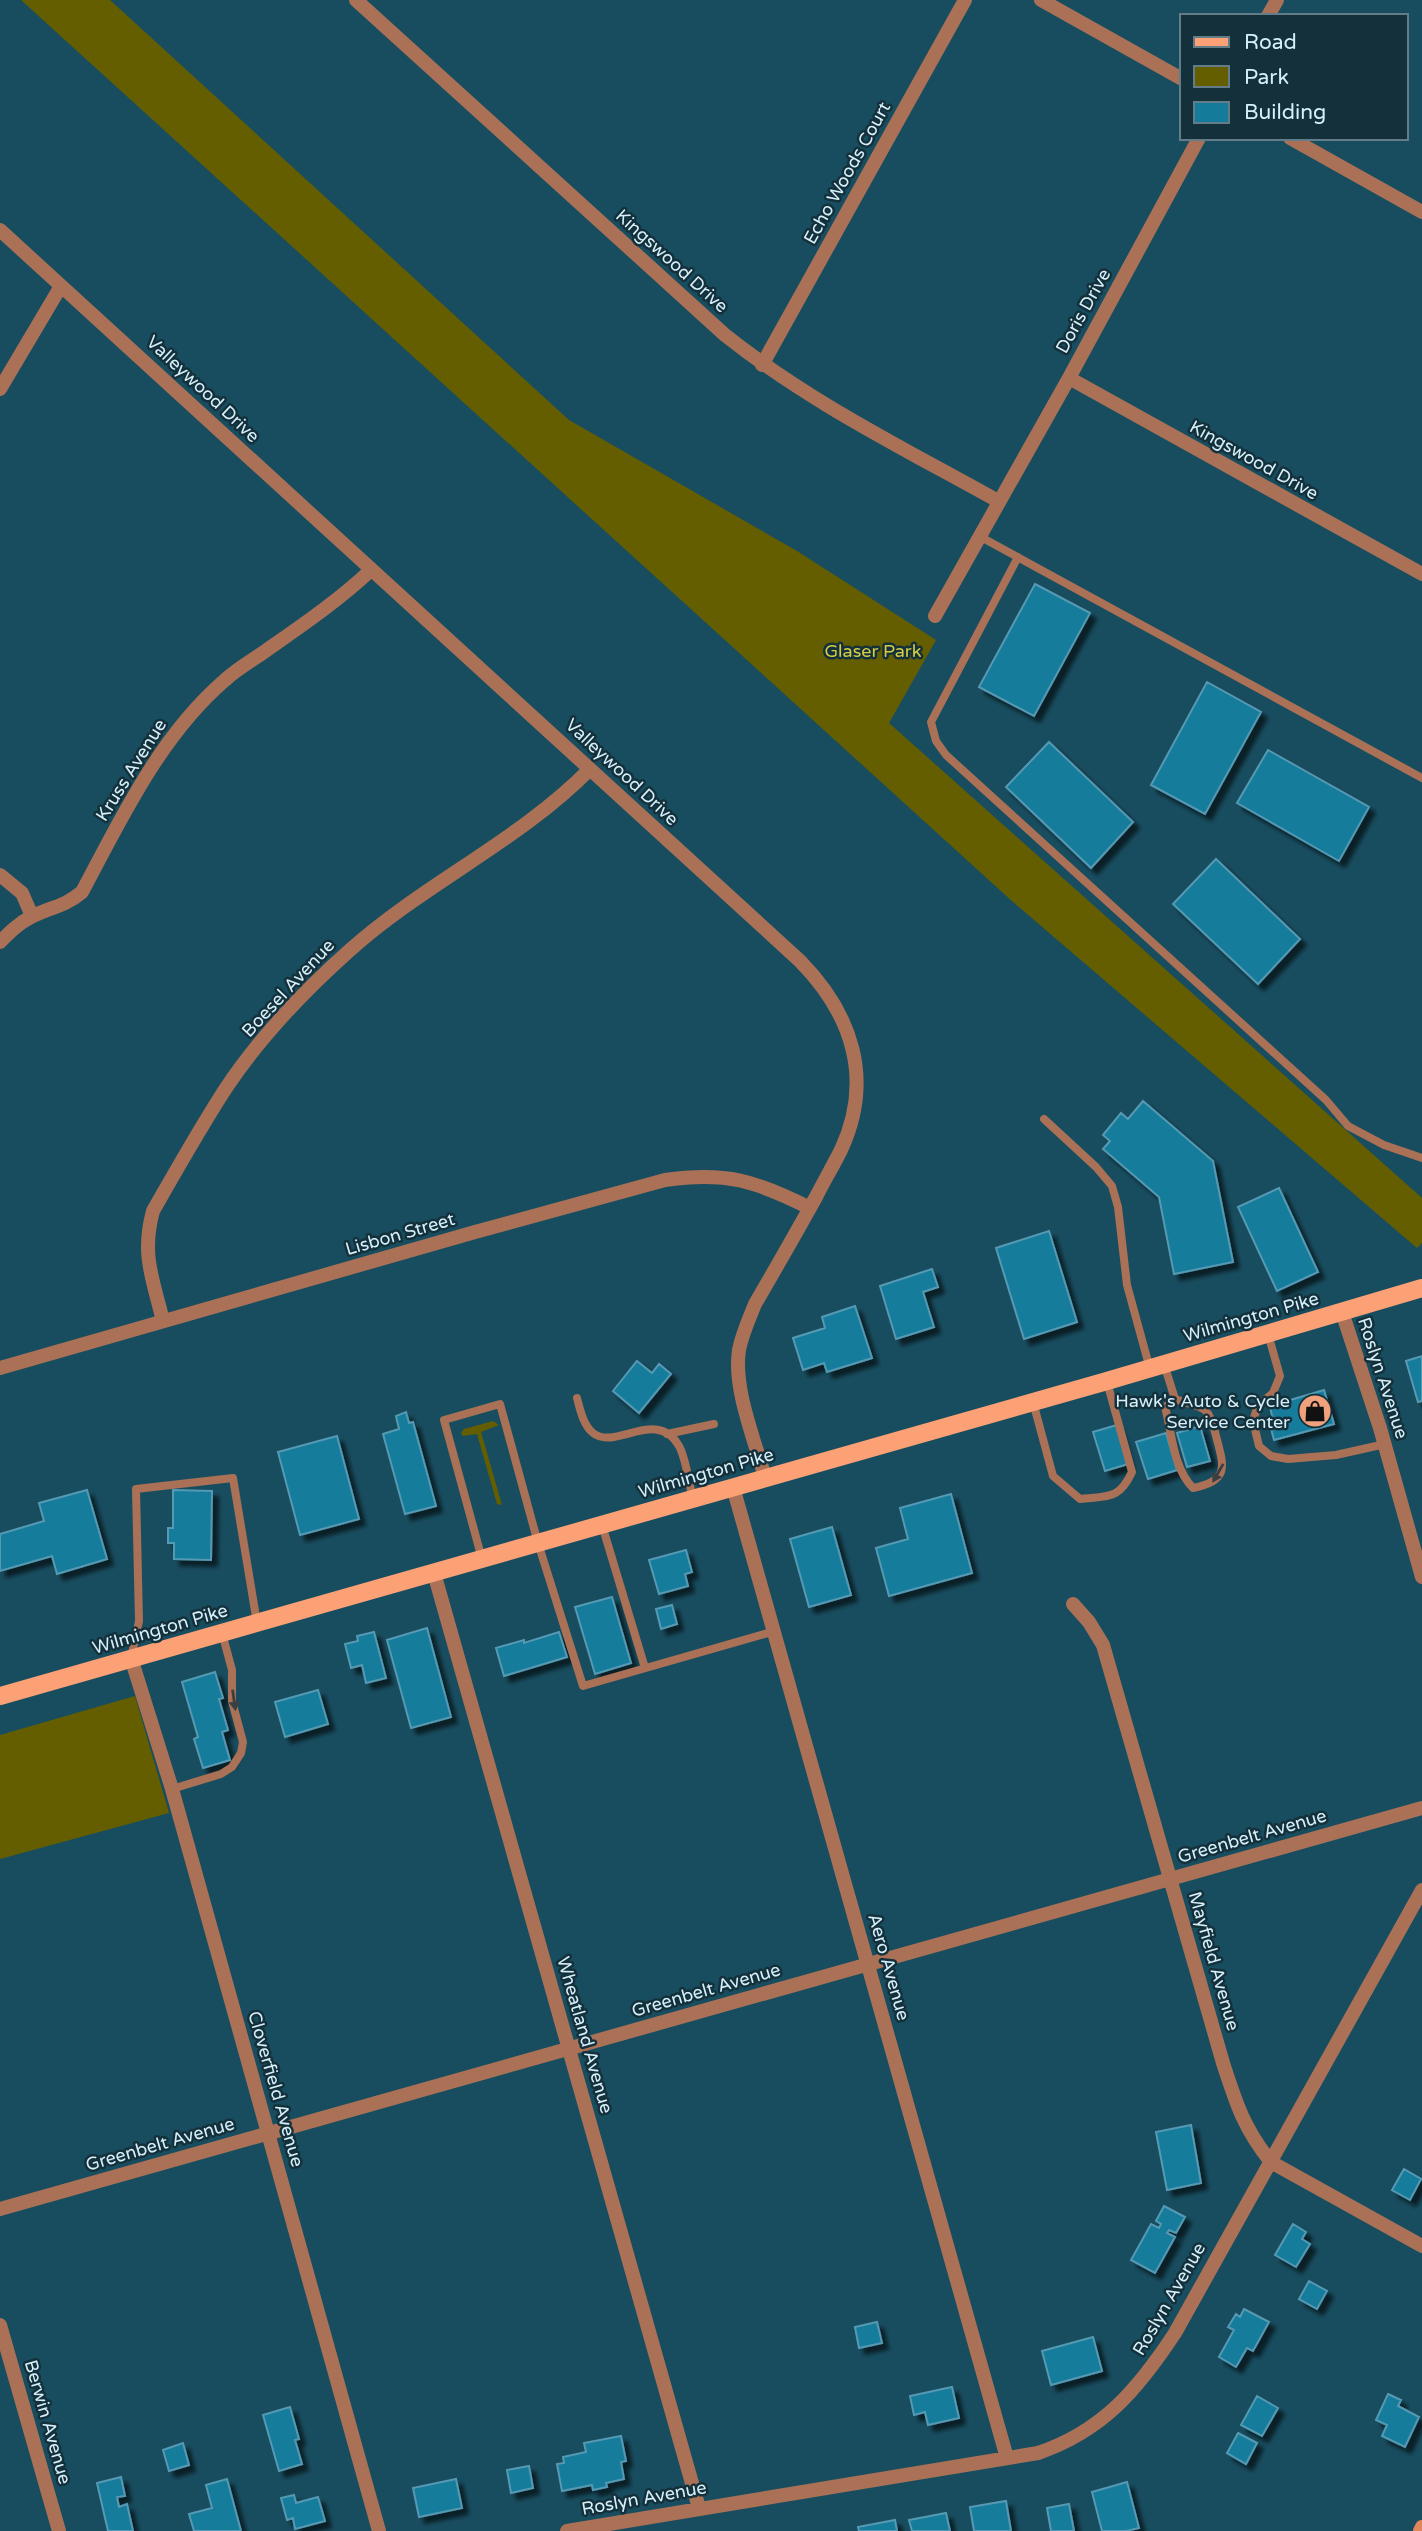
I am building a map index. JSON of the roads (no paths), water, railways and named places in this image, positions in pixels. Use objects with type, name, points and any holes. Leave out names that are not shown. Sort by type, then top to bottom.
[{"type":"main road","name":"Wilmington Pike","points":[[0,1696],[1107,1381],[1422,1288]]},
{"type":"street","name":"Kingswood Drive","points":[[356,0],[715,326],[762,365],[803,392],[998,501]]},
{"type":"street","name":"Echo Woods Court","points":[[762,365],[965,0]]},
{"type":"street","points":[[1041,0],[1180,78]]},
{"type":"street","name":"Doris Drive","points":[[935,616],[1069,378],[1198,140]]},
{"type":"street","points":[[1294,140],[1422,212]]},
{"type":"street","name":"Valleywood Drive","points":[[0,230],[800,961],[821,982],[835,1003],[849,1032],[856,1060],[857,1086],[852,1118],[842,1148],[755,1304],[739,1351],[738,1381],[765,1478]]},
{"type":"street","points":[[0,389],[61,286]]},
{"type":"street","name":"Kingswood Drive","points":[[1069,378],[1422,574]]},
{"type":"street","name":"Kruss Avenue","points":[[0,942],[32,916],[70,902],[82,892],[135,794],[166,745],[193,712],[225,680],[343,596],[370,570]]},
{"type":"street","name":"Boesel Avenue","points":[[163,1321],[146,1250],[153,1211],[198,1132],[236,1074],[270,1031],[351,950],[407,906],[557,800],[590,769]]},
{"type":"street","points":[[0,875],[22,893],[32,916]]},
{"type":"street","name":"Lisbon Street","points":[[0,1368],[665,1180],[691,1176],[722,1176],[744,1180],[773,1190],[810,1208]]},
{"type":"street","name":"Roslyn Avenue","points":[[1342,1312],[1385,1444],[1422,1577]]},
{"type":"street","name":"Aero Avenue","points":[[733,1487],[1007,2458]]},
{"type":"street","name":"Wheatland Avenue","points":[[434,1573],[699,2508]]},
{"type":"street","name":"Mayfield Avenue","points":[[1073,1604],[1089,1622],[1103,1645],[1240,2115],[1253,2140],[1271,2162],[1422,2246]]},
{"type":"street","name":"Cloverfield Avenue","points":[[131,1658],[172,1788],[379,2531]]},
{"type":"street","name":"Greenbelt Avenue","points":[[0,2208],[1422,1808]]},
{"type":"street","name":"Roslyn Avenue","points":[[567,2531],[1038,2453],[1077,2437],[1102,2420],[1125,2400],[1175,2333],[1422,1890]]},
{"type":"street","name":"Berwin Avenue","points":[[0,2325],[59,2531]]},
{"type":"lane","points":[[979,536],[1422,778]]},
{"type":"lane","points":[[1018,557],[931,722],[936,741],[956,764],[1326,1100],[1348,1126],[1384,1145],[1422,1158]]},
{"type":"lane","points":[[1044,1119],[1096,1167],[1112,1186],[1118,1207],[1126,1285],[1157,1366],[1175,1399],[1205,1410],[1212,1420],[1224,1463],[1221,1473],[1211,1485],[1193,1488],[1185,1480],[1178,1463],[1165,1407],[1175,1399]]},
{"type":"lane","points":[[1268,1334],[1280,1376],[1273,1393],[1258,1405],[1253,1421],[1259,1446],[1271,1456],[1288,1459],[1336,1455],[1385,1444]]},
{"type":"lane","points":[[1032,1402],[1053,1476],[1080,1499],[1115,1495],[1126,1484],[1132,1472],[1107,1381]]},
{"type":"lane","points":[[577,1398],[584,1420],[592,1432],[603,1437],[653,1428],[667,1434],[678,1445],[693,1499]]},
{"type":"lane","points":[[482,1559],[444,1420],[500,1404],[538,1543],[583,1686],[775,1631]]},
{"type":"lane","points":[[667,1434],[714,1424]]},
{"type":"lane","points":[[131,1658],[139,1621],[136,1489],[233,1478],[257,1623]]},
{"type":"lane","points":[[602,1525],[645,1668]]},
{"type":"lane","points":[[172,1788],[221,1774],[232,1767],[241,1753],[243,1742],[232,1701],[232,1670],[222,1633]]},
{"type":"place","name":"Hawk's Auto & Cycle Service Center","points":[[1315,1411]]},
{"type":"park label","name":"Glaser Park","points":[[873,651]]}]
